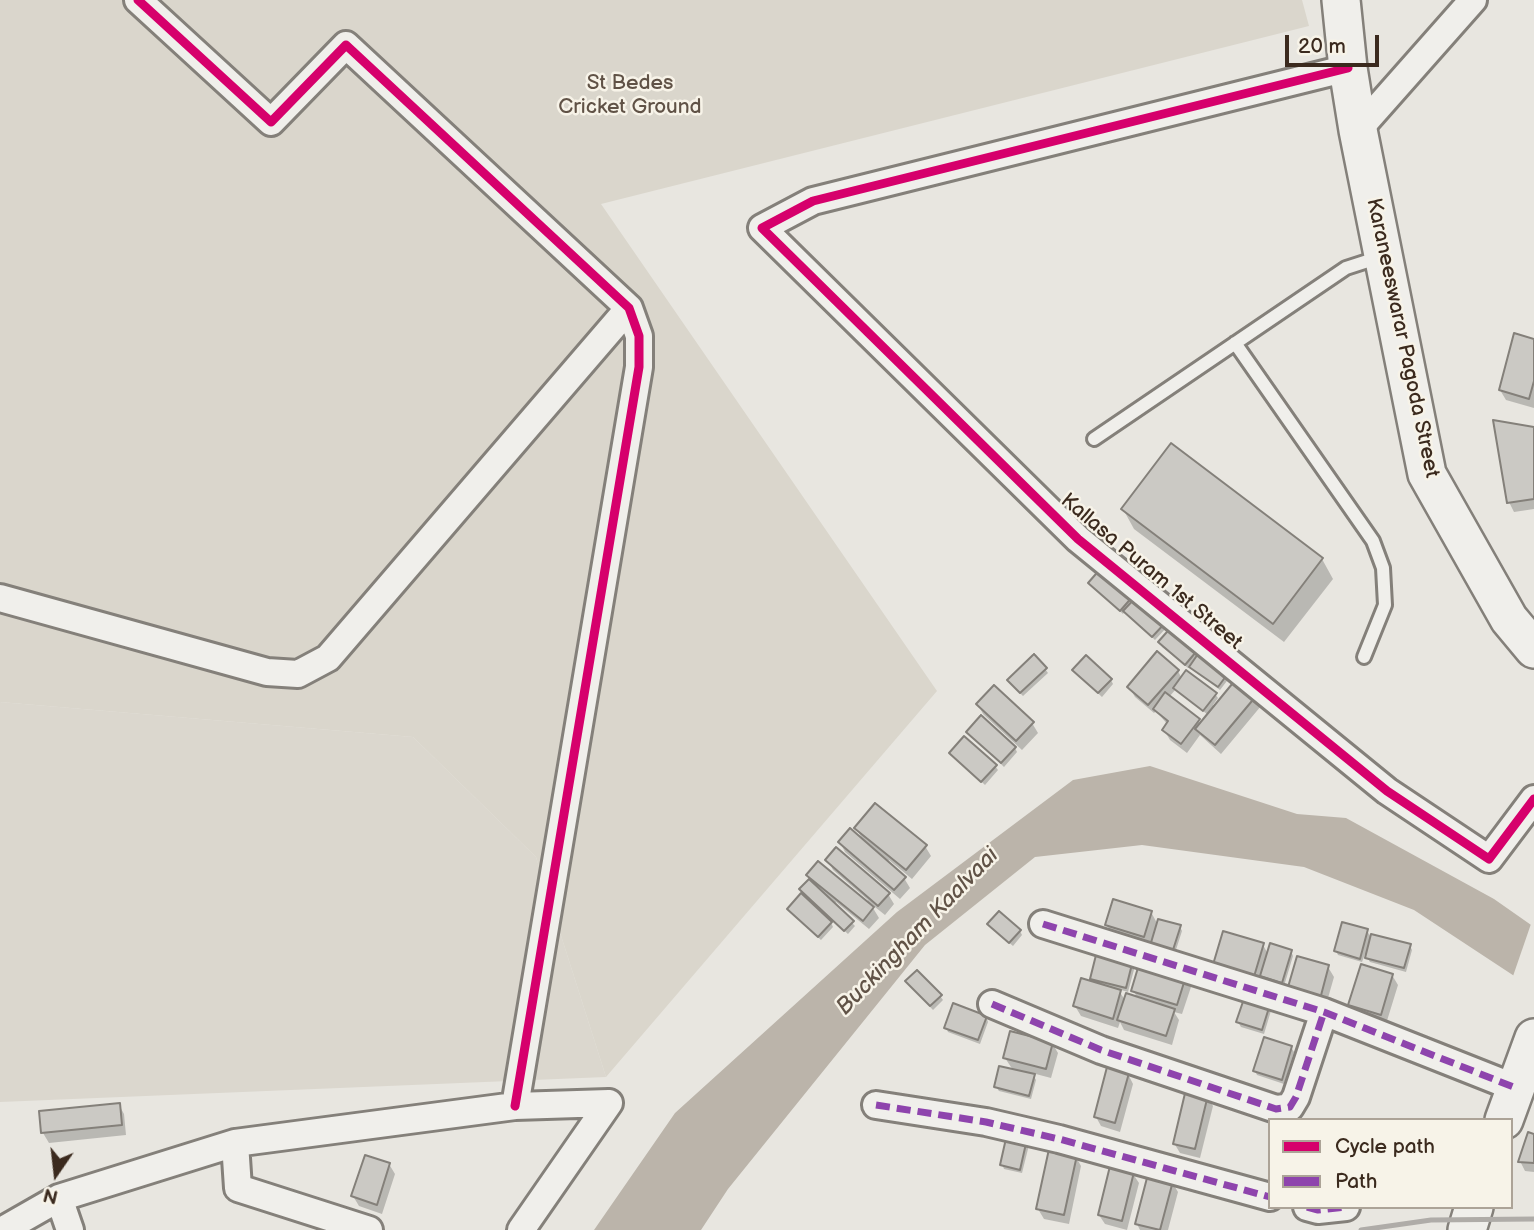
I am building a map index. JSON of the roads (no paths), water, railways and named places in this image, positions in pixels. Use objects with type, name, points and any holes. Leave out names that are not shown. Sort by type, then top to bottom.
[{"type":"street","points":[[138,0],[271,122],[346,45],[629,308],[639,336],[639,367],[515,1106]]},
{"type":"street","name":"Karaneeswarar Pagoda Street","points":[[1341,0],[1358,130],[1427,474],[1509,619],[1534,649]]},
{"type":"street","points":[[1358,130],[1473,0]]},
{"type":"street","name":"Kallasa Puram 1st Street","points":[[1348,68],[813,201],[762,228],[1078,538],[1387,791],[1489,859],[1534,799]]},
{"type":"street","points":[[0,598],[267,672],[298,674],[328,658],[629,308]]},
{"type":"street","points":[[1043,924],[1324,1012],[1510,1104],[1533,1042]]},
{"type":"street","points":[[992,1004],[1101,1050],[1276,1109],[1290,1107],[1296,1097],[1324,1012]]},
{"type":"street","points":[[3,1230],[59,1198],[235,1143],[515,1106],[609,1103],[521,1230]]},
{"type":"street","points":[[876,1105],[986,1122],[1059,1139],[1268,1196]]},
{"type":"street","points":[[235,1143],[238,1188],[369,1230]]},
{"type":"street","points":[[59,1198],[70,1230]]},
{"type":"street","points":[[1467,1230],[1473,1209]]},
{"type":"lane","points":[[1094,439],[1346,268],[1383,256]]},
{"type":"lane","points":[[1234,344],[1373,541],[1383,568],[1385,605],[1364,657]]},
{"type":"water","name":"Buckingham Kaalvaai","points":[[1150,766],[1297,814],[1346,818],[1494,899],[1534,927],[1534,989],[1414,910],[1304,867],[1142,845],[1035,857],[925,945],[728,1189],[701,1230],[594,1230],[675,1113],[897,912],[1073,780]]},
{"type":"railway","points":[[1361,1230],[1431,1220],[1534,1219]]},
{"type":"park label","name":"St Bedes Cricket Ground","points":[[630,96]]}]
